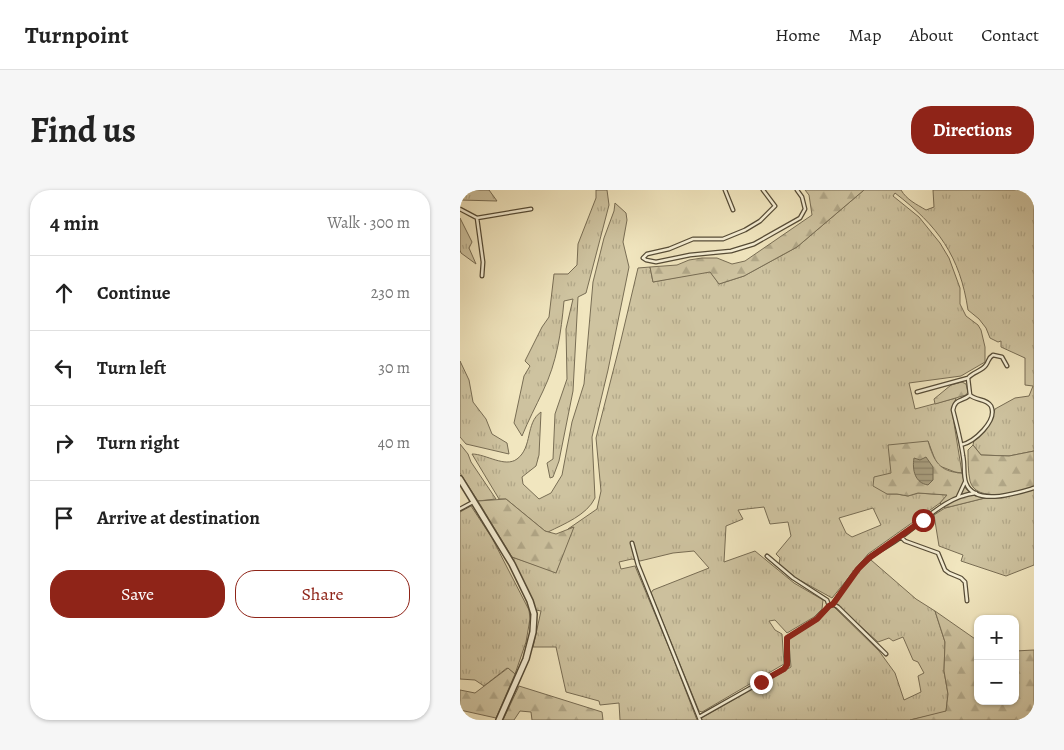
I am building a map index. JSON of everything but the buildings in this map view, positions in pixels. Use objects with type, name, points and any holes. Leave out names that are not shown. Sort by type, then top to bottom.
[{"type":"street","points":[[460,479],[512,564],[530,601],[534,614],[533,632],[526,659],[499,720]]},
{"type":"lane","points":[[725,190],[733,210]]},
{"type":"lane","points":[[763,190],[775,206],[760,221],[724,239],[693,239],[670,249],[647,254],[643,258],[656,262],[690,255],[731,252],[754,244],[800,218],[805,209],[802,197],[797,190]]},
{"type":"lane","points":[[460,209],[476,218],[532,209]]},
{"type":"lane","points":[[476,218],[483,262],[482,276]]},
{"type":"lane","points":[[917,392],[968,378],[984,368],[990,356],[993,355],[1002,357],[1007,366]]},
{"type":"lane","points":[[961,445],[966,444],[984,430],[992,413],[992,408],[988,403],[972,398],[968,378]]},
{"type":"lane","points":[[970,395],[967,398],[958,399],[954,404],[953,410],[961,445],[965,482],[971,491],[983,496],[999,496],[1034,488]]},
{"type":"lane","points":[[957,498],[965,482]]},
{"type":"lane","points":[[632,543],[638,565],[699,719],[784,669],[787,665],[787,638],[817,619],[833,604],[858,569],[869,558],[901,537],[940,506],[966,494],[976,493]]},
{"type":"lane","points":[[460,509],[474,501]]},
{"type":"lane","points":[[901,537],[905,541],[938,553],[945,570],[965,582],[967,601]]},
{"type":"lane","points":[[767,556],[793,578],[827,600],[829,606]]},
{"type":"lane","points":[[833,604],[886,654]]},
{"type":"green space","points":[[460,190],[489,190],[497,201],[460,200]]},
{"type":"green space","points":[[596,190],[607,190],[609,205],[586,293],[578,297],[573,391],[559,461],[553,477],[550,478],[547,463],[553,459],[555,414],[567,379],[566,329],[573,299],[564,301],[560,336],[552,369],[522,436],[514,423],[524,376],[530,366],[525,361],[549,317],[554,274],[568,274],[577,265],[578,244],[596,198]]},
{"type":"green space","points":[[805,190],[864,190],[797,247],[744,276],[719,284],[710,272],[653,282],[650,267],[677,265],[689,260],[702,258],[717,258],[732,264],[745,261],[812,215],[809,195]]},
{"type":"green space","points":[[864,190],[901,190],[915,204],[926,210],[934,207],[933,190],[1034,190],[1034,451],[1009,456],[981,455],[973,445],[974,440],[988,426],[995,409],[1015,398],[1029,396],[1033,386],[1025,385],[1025,358],[1001,347],[1001,341],[998,342],[990,338],[986,328],[979,319],[968,310],[959,274],[945,244],[935,230],[895,193],[893,196],[919,217],[940,243],[949,258],[960,288],[960,304],[966,316],[978,325],[981,330],[985,347],[985,362],[961,376],[909,383],[915,409],[956,398],[952,411],[962,473],[937,465],[928,441],[891,473],[887,494],[908,496],[918,493],[947,495],[940,503],[868,554],[832,598],[796,578],[779,564],[780,558],[776,554],[791,536],[788,522],[770,524],[764,507],[738,510],[743,519],[726,526],[724,562],[755,551],[794,583],[823,600],[822,609],[814,617],[787,633],[775,620],[769,621],[775,630],[782,634],[784,664],[702,712],[699,711],[651,593],[653,590],[709,568],[694,551],[673,553],[640,561],[632,559],[619,562],[621,569],[635,566],[697,720],[620,720],[619,703],[600,705],[599,701],[566,692],[556,647],[533,647],[541,611],[536,610],[512,557],[556,572],[573,527],[568,529],[597,509],[601,491],[596,438],[638,268],[650,267],[653,282],[710,271],[719,284],[744,276],[797,247]],"holes":[[[873,508],[881,525],[852,537],[846,533],[839,518]]]},
{"type":"green space","points":[[615,203],[626,213],[627,220],[623,242],[629,267],[592,437],[595,498],[581,514],[548,532],[506,499],[499,499],[472,454],[507,462],[517,459],[525,448],[533,422],[541,412],[539,455],[536,466],[522,477],[523,484],[539,499],[551,493],[562,475],[572,422],[584,384],[593,282]]},
{"type":"green space","points":[[460,218],[472,242],[469,248],[476,264],[461,253]]},
{"type":"green space","points":[[460,361],[469,380],[473,402],[486,419],[492,434],[507,443],[509,454],[466,444],[460,437]]},
{"type":"green space","points":[[962,382],[966,384],[968,392],[966,395],[935,404],[934,399],[951,385]]},
{"type":"green space","points":[[928,441],[935,460],[943,468],[962,473],[966,489],[975,496],[985,498],[945,508],[940,503],[947,495],[918,493],[908,496],[887,494],[873,486],[874,477],[891,473],[888,445]]},
{"type":"green space","points":[[460,444],[496,499],[478,501],[460,473]]},
{"type":"green space","points":[[973,445],[981,455],[1009,456],[1034,451],[1034,488],[999,495],[980,492],[974,488],[970,481],[968,462],[968,450]]},
{"type":"green space","points":[[1034,487],[1034,565],[1006,576],[961,561],[963,555],[939,546],[934,515],[945,508],[985,498],[1002,498]]},
{"type":"green space","points":[[506,499],[545,531],[556,534],[574,527],[556,573],[512,557],[478,501]]},
{"type":"green space","points":[[471,506],[492,538],[529,610],[530,619],[526,642],[515,674],[507,668],[484,686],[475,680],[460,679],[460,512]]},
{"type":"green space","points":[[871,560],[916,599],[935,611],[945,642],[944,671],[948,694],[946,712],[910,720],[702,720],[701,718],[791,667],[790,637],[819,620],[829,608],[834,607],[879,651],[895,673],[904,700],[921,692],[918,676],[924,673],[918,662],[913,660],[903,637],[893,641],[889,638],[878,642],[835,603],[860,570]]},
{"type":"green space","points":[[935,611],[974,638],[974,705],[1019,705],[1019,651],[1034,650],[1034,720],[910,720],[946,711],[948,694],[944,671],[945,642]]},
{"type":"green space","points":[[508,668],[515,674],[496,718],[460,710],[460,690],[475,693]]},
{"type":"green space","points":[[519,686],[602,712],[603,720],[532,720],[531,712],[520,711],[514,720],[503,720]]},
{"type":"shaded area","points":[[926,457],[933,467],[933,480],[928,485],[917,479],[914,467],[914,458],[920,460]]},
{"type":"route","points":[[761,682],[784,669],[787,665],[786,644],[787,638],[791,634],[817,619],[833,604],[858,569],[869,558],[923,520]]}]
